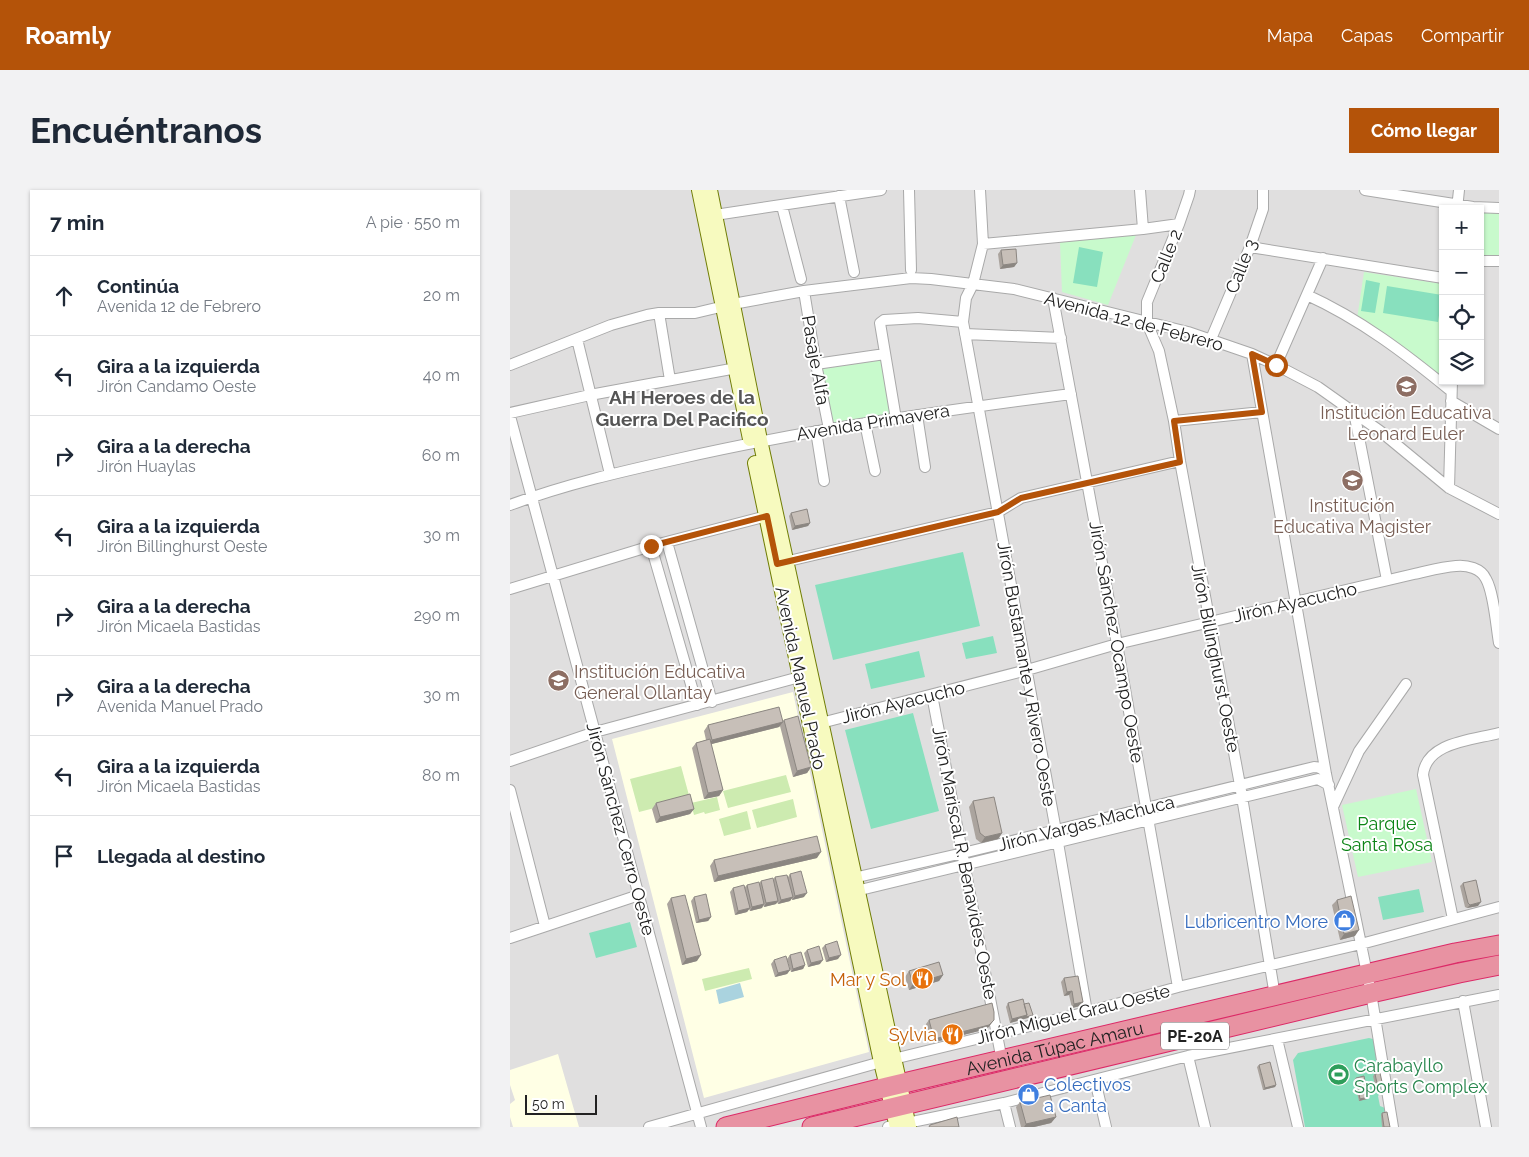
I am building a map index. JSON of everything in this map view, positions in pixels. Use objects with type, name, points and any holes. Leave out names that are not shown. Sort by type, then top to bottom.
[{"type":"highway","name":"Avenida Túpac Amaru","points":[[726,1127],[1455,953],[1499,945]]},
{"type":"highway","name":"Avenida Túpac Amaru","points":[[812,1127],[899,1120],[1007,1081],[1371,993],[1499,965]]},
{"type":"main road","name":"Avenida Manuel Prado","points":[[699,190],[728,305],[899,1120]]},
{"type":"main road","name":"Avenida Manuel Prado","points":[[710,190],[728,305]]},
{"type":"main road","name":"Avenida Manuel Prado","points":[[756,441],[767,516],[782,563]]},
{"type":"main road","name":"Avenida Manuel Prado","points":[[806,676],[822,723],[850,886]]},
{"type":"street","points":[[715,215],[881,190]]},
{"type":"street","points":[[909,190],[911,270]]},
{"type":"street","name":"Jirón Bustamante y Rivero Oeste","points":[[980,190],[983,244],[974,284],[966,298],[963,322],[1056,830],[1087,1012]]},
{"type":"street","points":[[1140,190],[1143,229]]},
{"type":"street","name":"Calle 2","points":[[1147,323],[1147,302],[1179,224],[1190,190]]},
{"type":"street","name":"Calle 3","points":[[1210,339],[1250,246],[1263,209],[1263,190]]},
{"type":"street","points":[[1365,190],[1446,205]]},
{"type":"street","points":[[1457,205],[1459,190]]},
{"type":"street","points":[[839,196],[854,272]]},
{"type":"street","points":[[782,206],[801,279]]},
{"type":"street","points":[[1484,208],[1499,208]]},
{"type":"street","points":[[983,244],[1179,224]]},
{"type":"street","points":[[1250,246],[1439,277]]},
{"type":"street","points":[[1276,365],[1323,258]]},
{"type":"street","points":[[1484,261],[1499,261]]},
{"type":"street","name":"Avenida 12 de Febrero","points":[[510,366],[611,325],[659,313],[695,313],[804,291],[911,278],[1014,289],[1188,332],[1252,354],[1276,365],[1318,387],[1354,412],[1449,488],[1499,514]]},
{"type":"street","name":"Pasaje Alfa","points":[[804,291],[829,429]]},
{"type":"street","points":[[1307,295],[1353,318],[1380,336],[1499,429]]},
{"type":"street","name":"Jirón Sánchez Ocampo Oeste","points":[[1053,298],[1088,482],[1178,987]]},
{"type":"street","points":[[659,313],[670,380]]},
{"type":"street","points":[[896,419],[880,323],[884,320],[918,318],[963,322]]},
{"type":"street","name":"Jirón Billinghurst Oeste","points":[[1147,323],[1158,351],[1174,421],[1276,996]]},
{"type":"street","points":[[965,334],[1061,338]]},
{"type":"street","points":[[577,339],[610,474]]},
{"type":"street","points":[[816,364],[885,354]]},
{"type":"street","points":[[1252,354],[1326,774],[1371,993],[1393,1127]]},
{"type":"street","points":[[511,420],[590,395],[741,367]]},
{"type":"street","points":[[1449,488],[1451,391]]},
{"type":"street","name":"Avenida Primavera","points":[[510,505],[610,474],[756,441],[978,406],[1072,394]]},
{"type":"street","points":[[1174,421],[1262,412]]},
{"type":"street","points":[[1354,412],[1387,580]]},
{"type":"street","points":[[916,416],[925,467]]},
{"type":"street","name":"Jirón Sánchez Cerro Oeste","points":[[511,420],[701,1127]]},
{"type":"street","points":[[864,424],[875,471]]},
{"type":"street","name":"Pasaje Alfa","points":[[816,431],[824,481]]},
{"type":"street","points":[[782,563],[998,512],[1021,498],[1180,462]]},
{"type":"street","points":[[510,589],[651,546],[767,516]]},
{"type":"street","points":[[666,542],[712,702]]},
{"type":"street","points":[[651,546],[697,705]]},
{"type":"street","name":"Jirón Ayacucho","points":[[822,723],[1027,670],[1117,644],[1387,580],[1457,566],[1469,567],[1480,571],[1486,578],[1490,590],[1499,643]]},
{"type":"street","points":[[510,761],[595,732],[806,676]]},
{"type":"street","points":[[1333,807],[1360,751],[1406,684]]},
{"type":"street","name":"Jirón Mariscal R. Benavides Oeste","points":[[932,695],[1002,1061]]},
{"type":"street","points":[[1453,919],[1423,775],[1427,760],[1442,748],[1499,733]]},
{"type":"street","name":"Jirón Vargas Machuca","points":[[850,886],[963,853],[1314,767],[1323,769],[1326,774]]},
{"type":"street","name":"Jirón Vargas Machuca","points":[[850,886],[966,865],[1318,779],[1329,785]]},
{"type":"street","points":[[510,790],[545,926]]},
{"type":"street","points":[[510,938],[639,895]]},
{"type":"street","name":"Jirón Miguel Grau Oeste","points":[[649,1127],[888,1061],[1087,1012],[1178,987],[1361,944],[1499,907]]},
{"type":"street","name":"Avenida Túpac Amaru","points":[[899,1120],[1004,1103],[1188,1056],[1499,995]]},
{"type":"street","points":[[1463,1001],[1486,1127]]},
{"type":"street","points":[[1278,1039],[1298,1127]]},
{"type":"street","points":[[1188,1056],[1205,1127]]},
{"type":"street","points":[[1095,1080],[1106,1127]]},
{"type":"street","points":[[1004,1103],[1010,1127]]},
{"type":"shaded area","points":[[510,190],[1499,190],[1499,1127],[510,1127]]},
{"type":"shaded area","points":[[793,692],[869,1052],[704,1098],[612,739]]},
{"type":"shaded area","points":[[558,1054],[579,1127],[513,1127],[510,1117],[510,1104],[515,1100],[510,1085],[510,1070]]},
{"type":"green space","points":[[1484,213],[1499,213],[1499,256],[1484,255]]},
{"type":"green space","points":[[1136,235],[1108,305],[1062,292],[1060,242]]},
{"type":"green space","points":[[1079,247],[1103,252],[1097,287],[1073,283]]},
{"type":"green space","points":[[1364,272],[1439,283],[1439,377],[1357,319]]},
{"type":"green space","points":[[1366,280],[1380,283],[1375,313],[1361,311]]},
{"type":"green space","points":[[1387,286],[1439,295],[1438,322],[1383,313]]},
{"type":"green space","points":[[883,360],[893,417],[834,425],[822,369]]},
{"type":"green space","points":[[963,552],[980,626],[833,660],[815,585]]},
{"type":"green space","points":[[993,636],[997,653],[966,659],[962,643]]},
{"type":"green space","points":[[919,651],[925,677],[871,689],[865,664]]},
{"type":"green space","points":[[913,713],[939,811],[871,829],[845,730]]},
{"type":"green space","points":[[681,766],[690,799],[639,812],[630,779]]},
{"type":"green space","points":[[786,775],[791,792],[728,808],[723,791]]},
{"type":"green space","name":"Parque Santa Rosa","points":[[1416,789],[1432,862],[1358,877],[1342,805]]},
{"type":"green space","points":[[717,797],[720,810],[694,815],[691,803]]},
{"type":"green space","points":[[793,799],[797,817],[757,828],[752,810]]},
{"type":"green space","points":[[747,811],[751,829],[724,836],[719,819]]},
{"type":"green space","points":[[1419,889],[1424,912],[1383,920],[1378,897]]},
{"type":"green space","points":[[630,922],[637,947],[596,958],[589,933]]},
{"type":"green space","points":[[749,968],[752,979],[705,991],[702,979]]},
{"type":"green space","name":"Carabayllo Sports Complex","points":[[1369,1038],[1373,1039],[1374,1042],[1383,1090],[1378,1096],[1380,1106],[1385,1108],[1390,1127],[1305,1127],[1293,1060],[1298,1053]]},
{"type":"water","points":[[740,983],[744,997],[719,1004],[716,990]]},
{"type":"building","points":[[1016,249],[1017,263],[1003,265],[1001,250]]},
{"type":"building","points":[[807,509],[810,523],[795,526],[791,513]]},
{"type":"building","points":[[779,707],[783,722],[712,740],[708,725]]},
{"type":"building","points":[[798,716],[811,767],[797,771],[784,720]]},
{"type":"building","points":[[710,739],[723,790],[708,793],[696,743]]},
{"type":"building","points":[[690,794],[694,809],[660,817],[656,803]]},
{"type":"building","points":[[994,797],[1002,833],[985,837],[980,833],[973,801]]},
{"type":"building","points":[[817,836],[821,852],[718,876],[714,860]]},
{"type":"building","points":[[801,871],[807,893],[795,896],[790,874]]},
{"type":"building","points":[[787,875],[793,897],[781,900],[775,877]]},
{"type":"building","points":[[773,878],[778,901],[766,903],[761,881]]},
{"type":"building","points":[[1476,880],[1481,902],[1470,905],[1463,883]]},
{"type":"building","points":[[759,882],[764,904],[752,907],[747,885]]},
{"type":"building","points":[[744,885],[750,908],[738,911],[733,888]]},
{"type":"building","points":[[706,894],[711,917],[699,920],[694,897]]},
{"type":"building","points":[[685,895],[701,955],[686,959],[671,898]]},
{"type":"building","points":[[1351,896],[1359,930],[1344,934],[1337,900]]},
{"type":"building","points":[[837,941],[841,955],[829,958],[825,945]]},
{"type":"building","points":[[819,946],[823,960],[811,963],[807,950]]},
{"type":"building","points":[[801,952],[805,965],[793,969],[790,955]]},
{"type":"building","points":[[786,956],[790,970],[778,973],[774,960]]},
{"type":"building","points":[[939,962],[943,975],[913,984],[909,971]]},
{"type":"building","points":[[1078,976],[1083,1002],[1074,1004],[1072,991],[1067,992],[1064,978]]},
{"type":"building","points":[[1023,999],[1027,1015],[1012,1019],[1008,1003]]},
{"type":"building","points":[[992,1003],[994,1020],[989,1025],[934,1039],[929,1020]]},
{"type":"building","points":[[1029,1003],[1033,1015],[1026,1017],[1024,1004]]},
{"type":"building","points":[[1270,1062],[1276,1085],[1265,1088],[1259,1065]]},
{"type":"building","points":[[1380,1073],[1382,1082],[1377,1083],[1375,1074]]},
{"type":"building","points":[[1364,1076],[1368,1097],[1360,1099],[1356,1078]]},
{"type":"building","points":[[1050,1095],[1056,1117],[1026,1124],[1020,1102]]},
{"type":"building","points":[[1387,1112],[1390,1127],[1384,1127],[1382,1113]]},
{"type":"building","points":[[957,1117],[959,1127],[929,1127],[930,1125]]},
{"type":"place","name":"Institución Educativa Leonard Euler","points":[[1406,387]]},
{"type":"place","name":"Institución Educativa Magister","points":[[1352,480]]},
{"type":"place","name":"Institución Educativa General Ollantay","points":[[558,681]]},
{"type":"place","name":"Lubricentro More","points":[[1344,921]]},
{"type":"place","name":"Mar y Sol","points":[[922,979]]},
{"type":"place","name":"Sylvia","points":[[953,1034]]},
{"type":"place","name":"Carabayllo Sports Complex","points":[[1338,1075]]},
{"type":"place","name":"Colectivos a Canta","points":[[1028,1094]]},
{"type":"district","name":"AH Heroes de la Guerra Del Pacifico","points":[[682,408]]},
{"type":"route","points":[[651,546],[767,516],[777,564],[998,512],[1021,498],[1180,462],[1174,421],[1262,412],[1252,354],[1276,365]]}]
